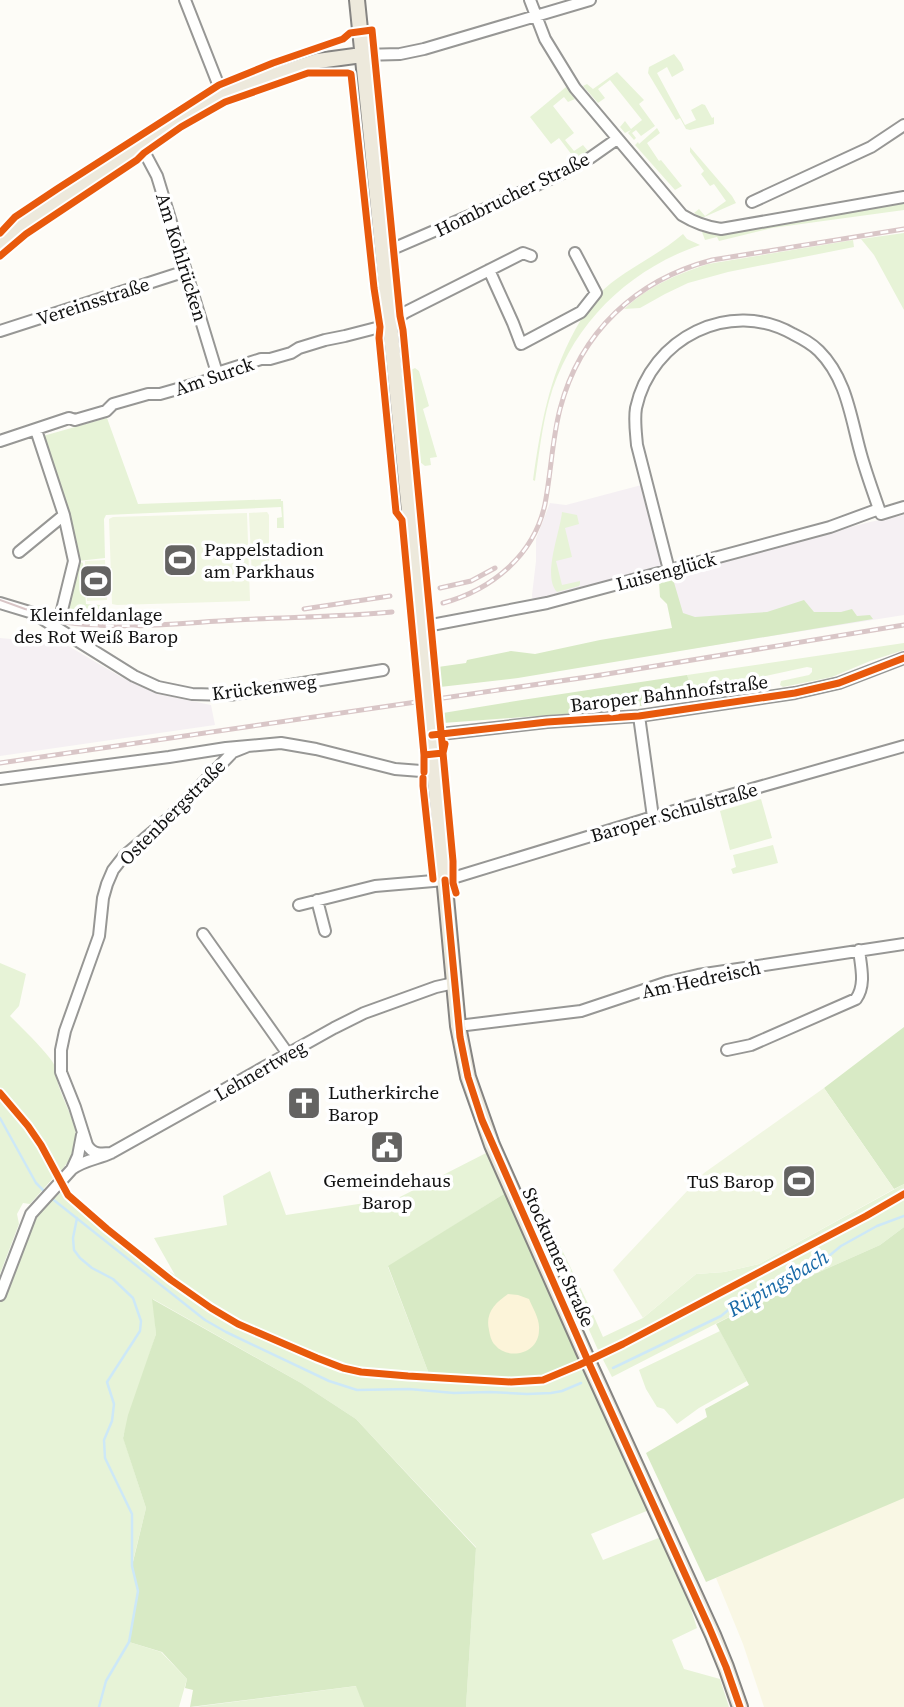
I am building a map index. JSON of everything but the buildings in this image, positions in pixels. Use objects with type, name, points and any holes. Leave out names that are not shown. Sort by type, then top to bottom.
[{"type":"main road","name":"Stockumer Straße","points":[[357,0],[432,736],[458,1026],[468,1077],[492,1145],[709,1627],[740,1707]]},
{"type":"main road","points":[[0,244],[20,225],[140,144],[222,94],[318,61],[362,55]]},
{"type":"street","points":[[185,0],[222,94]]},
{"type":"street","points":[[530,0],[545,39],[575,88],[682,215],[693,221],[721,229],[901,197]]},
{"type":"street","points":[[362,55],[400,54],[424,49],[590,0]]},
{"type":"street","points":[[752,202],[871,147],[904,125]]},
{"type":"street","name":"Hombrucher Straße","points":[[383,253],[579,165],[617,139]]},
{"type":"street","name":"Am Kohlrücken","points":[[140,144],[157,176],[217,373]]},
{"type":"street","name":"Am Surck","points":[[0,441],[69,418],[75,420],[106,411],[113,404],[148,394],[158,395],[209,380],[217,373],[261,359],[292,353],[299,348],[390,323],[406,312],[523,253],[531,256]]},
{"type":"street","points":[[489,270],[521,344],[581,312],[596,293],[575,253]]},
{"type":"street","name":"Vereinsstraße","points":[[0,331],[186,271]]},
{"type":"street","points":[[669,570],[637,445],[636,409],[650,374],[662,357],[687,335],[717,323],[735,320],[771,324],[785,329],[809,342],[832,366],[845,393],[862,460],[879,509]]},
{"type":"street","points":[[36,430],[64,515],[74,561],[62,610]]},
{"type":"street","name":"Luisenglück","points":[[421,627],[534,607],[830,527],[879,509],[881,514],[904,507]]},
{"type":"street","points":[[19,552],[64,515]]},
{"type":"street","name":"Krückenweg","points":[[0,603],[33,613],[134,676],[158,687],[192,694],[229,695],[383,670]]},
{"type":"street","name":"Baroper Bahnhofstraße","points":[[432,736],[547,722],[639,716],[814,690],[904,658]]},
{"type":"street","points":[[639,716],[653,817]]},
{"type":"street","name":"Ostenbergstraße","points":[[0,779],[281,743],[395,769],[434,772]]},
{"type":"street","name":"Ostenbergstraße","points":[[111,1153],[97,1154],[90,1150],[61,1072],[61,1050],[65,1031],[99,936],[107,884],[113,870],[124,856],[170,817],[233,751],[248,746]]},
{"type":"street","name":"Baroper Schulstraße","points":[[299,905],[375,887],[445,880],[653,817],[904,746]]},
{"type":"street","points":[[317,900],[325,931]]},
{"type":"street","points":[[203,934],[288,1054]]},
{"type":"street","name":"Am Hedreisch","points":[[458,1026],[581,1011],[668,982],[698,975],[904,944]]},
{"type":"street","points":[[727,1050],[751,1045],[856,999],[862,984],[859,950]]},
{"type":"street","name":"Lehnertweg","points":[[72,1169],[81,1162],[111,1153],[364,1013],[454,983]]},
{"type":"street","points":[[0,1295],[31,1214],[72,1169],[78,1156],[82,1129]]},
{"type":"shaded area","points":[[649,483],[672,576],[770,548],[904,515],[904,615],[683,650],[663,579],[534,612],[532,595],[536,539],[550,503],[566,505]]},
{"type":"shaded area","points":[[0,638],[65,644],[121,677],[157,694],[211,705],[215,725],[0,756]]},
{"type":"shaded area","points":[[903,1497],[904,1707],[764,1707],[743,1644],[716,1578]]},
{"type":"green space","points":[[674,54],[684,70],[672,77],[667,67],[657,73],[685,125],[696,120],[691,110],[702,104],[712,118],[714,117],[714,124],[686,129],[680,118],[676,120],[648,73],[649,67]]},
{"type":"green space","points":[[617,72],[644,100],[639,104],[655,126],[641,136],[636,130],[632,133],[636,138],[634,140],[628,133],[631,130],[625,133],[620,127],[625,121],[631,129],[642,120],[610,80],[598,89],[605,98],[598,103],[583,86],[587,84],[593,89]]},
{"type":"green space","points":[[566,87],[575,99],[568,102],[564,97],[553,106],[574,133],[565,140],[574,151],[583,145],[588,151],[575,159],[559,138],[551,144],[530,117]]},
{"type":"green space","points":[[657,128],[660,133],[647,143],[682,186],[675,190],[635,145]]},
{"type":"green space","points":[[690,147],[736,203],[702,218],[694,213],[699,209],[705,216],[726,201],[714,184],[710,186],[701,174],[704,171],[690,152]]},
{"type":"green space","points":[[904,200],[904,210],[772,228],[719,241],[717,237],[705,240],[702,232],[739,231]]},
{"type":"green space","points":[[904,233],[904,310],[874,255],[861,239]]},
{"type":"green space","points":[[683,234],[700,245],[649,269],[626,286],[605,304],[571,348],[549,401],[535,481],[533,480],[552,385],[583,316],[595,298],[608,286]]},
{"type":"green space","points":[[853,240],[854,247],[728,272],[688,283],[640,308],[624,309],[663,282],[708,264]]},
{"type":"green space","points":[[415,368],[419,371],[429,406],[423,409],[437,457],[430,458],[431,465],[425,466],[420,462],[411,370]]},
{"type":"green space","points":[[107,418],[138,504],[281,499],[284,528],[277,528],[277,518],[282,517],[281,507],[106,515],[105,558],[78,561],[83,563],[86,604],[100,605],[101,612],[109,612],[111,618],[58,615],[74,561],[43,436]]},
{"type":"green space","points":[[267,512],[269,579],[252,579],[249,513]]},
{"type":"green space","points":[[562,512],[577,515],[579,524],[565,528],[572,557],[556,561],[562,585],[580,581],[580,584],[557,592],[551,576],[551,565]]},
{"type":"green space","name":"Pappelstadion am Parkhaus","points":[[247,513],[250,601],[112,604],[109,519]]},
{"type":"green space","name":"Kleinfeldanlage des Rot Weiß Barop","points":[[105,560],[107,600],[87,601],[85,561]]},
{"type":"green space","points":[[671,577],[683,613],[695,617],[767,612],[804,600],[814,612],[841,612],[852,609],[857,616],[870,615],[873,619],[518,678],[440,687],[438,667],[511,651],[535,654],[672,628],[667,604],[660,597],[659,582]]},
{"type":"green space","points":[[904,643],[904,650],[832,677],[783,687],[780,685],[781,681],[809,675],[812,668],[807,667],[751,679],[708,683],[700,688],[703,693],[764,684],[767,687],[763,690],[692,699],[694,693],[687,675]]},
{"type":"green space","points":[[687,675],[694,693],[692,699],[604,711],[443,723],[443,713]]},
{"type":"green space","points":[[761,799],[772,838],[730,850],[720,811]]},
{"type":"green space","points":[[773,845],[778,863],[733,874],[731,869],[736,867],[733,855]]},
{"type":"green space","points":[[0,963],[26,974],[19,1006],[10,1016],[52,1061],[76,1131],[74,1150],[59,1173],[42,1140],[0,1090]]},
{"type":"green space","points":[[904,1027],[904,1184],[894,1189],[824,1088]]},
{"type":"green space","name":"TuS Barop","points":[[824,1088],[894,1189],[759,1264],[724,1272],[696,1274],[643,1318],[613,1270],[704,1173]]},
{"type":"green space","points":[[0,1097],[38,1144],[54,1177],[30,1204],[23,1203],[17,1214],[19,1224],[0,1274]]},
{"type":"green space","points":[[488,1152],[493,1169],[507,1192],[388,1267],[429,1374],[505,1380],[541,1378],[580,1360],[649,1510],[591,1534],[603,1560],[661,1537],[685,1591],[697,1628],[672,1640],[684,1669],[720,1679],[729,1707],[466,1707],[476,1547],[356,1419],[301,1383],[153,1299],[156,1334],[123,1437],[146,1508],[132,1565],[138,1591],[129,1642],[161,1652],[187,1679],[179,1707],[0,1707],[0,1299],[37,1216],[67,1187],[88,1212],[175,1275],[154,1238],[227,1225],[223,1196],[270,1171],[286,1215],[398,1198]]},
{"type":"green space","points":[[904,1184],[904,1227],[880,1245],[799,1281],[612,1377],[534,1206],[541,1204],[603,1337],[643,1318],[696,1274],[724,1272],[759,1264]]},
{"type":"green space","points":[[507,1192],[580,1360],[541,1378],[505,1380],[429,1374],[388,1266]]},
{"type":"green space","points":[[904,1227],[904,1498],[706,1582],[646,1453],[707,1417],[705,1409],[749,1385],[716,1324],[799,1281],[880,1245]]},
{"type":"green space","points":[[152,1299],[301,1383],[356,1419],[476,1548],[466,1707],[364,1707],[356,1686],[190,1707],[193,1690],[185,1688],[187,1679],[162,1652],[129,1642],[138,1591],[132,1566],[146,1508],[123,1438],[128,1415],[156,1334]]},
{"type":"green space","points":[[720,1331],[747,1381],[699,1408],[677,1424],[664,1409],[657,1407],[639,1370]]},
{"type":"green space","points":[[357,1686],[364,1707],[194,1707]]},
{"type":"sand","points":[[508,1294],[529,1299],[539,1330],[538,1338],[529,1350],[515,1354],[501,1350],[494,1343],[488,1324],[495,1305]]},
{"type":"waterway","name":"Rüpingsbach","points":[[0,1118],[36,1183],[45,1192]]},
{"type":"waterway","name":"Rüpingsbach","points":[[50,1197],[205,1320],[329,1381],[357,1390],[409,1389],[527,1394],[562,1391],[581,1383]]},
{"type":"waterway","name":"Rüpingsbach","points":[[613,1368],[721,1316],[743,1298],[770,1292],[818,1265],[841,1246],[877,1226],[904,1216]]},
{"type":"waterway","points":[[77,1218],[73,1238],[74,1250],[92,1268],[113,1279],[133,1298],[141,1321],[140,1331],[107,1382],[114,1404],[112,1421],[104,1440],[105,1458],[132,1514],[132,1566],[138,1591],[129,1642],[106,1681],[99,1707]]},
{"type":"tram line","points":[[0,600],[60,617]]},
{"type":"railway","points":[[443,603],[493,580],[521,555],[531,540],[545,504],[557,421],[569,381],[597,333],[615,313],[659,281],[712,260],[904,229]]},
{"type":"railway","points":[[440,588],[471,581],[495,568]]},
{"type":"railway","points":[[304,609],[390,596]]},
{"type":"railway","points":[[58,621],[147,625],[392,612]]},
{"type":"railway","points":[[0,763],[601,675],[904,625]]},
{"type":"cycle path","points":[[0,233],[15,217],[219,85],[343,39],[350,33],[372,30],[443,753],[424,755]]},
{"type":"cycle path","points":[[0,256],[26,234],[137,160],[181,127],[225,102],[308,73],[351,74],[380,327],[396,512],[402,520],[424,772]]},
{"type":"cycle path","points":[[432,735],[547,722],[639,716],[795,693],[839,683],[904,658]]},
{"type":"cycle path","points":[[445,744],[443,753],[456,893]]},
{"type":"cycle path","points":[[423,778],[433,879]]},
{"type":"cycle path","points":[[445,880],[460,1037],[468,1077],[482,1120],[709,1627],[740,1707]]},
{"type":"cycle path","points":[[0,1093],[41,1145],[68,1195],[171,1280],[238,1324],[317,1358],[361,1372],[511,1382],[543,1380],[623,1344],[904,1194]]},
{"type":"place","name":"Pappelstadion am Parkhaus","points":[[180,560]]},
{"type":"place","name":"Kleinfeldanlage des Rot Weiß Barop","points":[[96,581]]},
{"type":"place","name":"Lutherkirche Barop","points":[[304,1103]]},
{"type":"place","name":"Gemeindehaus Barop","points":[[387,1147]]},
{"type":"place","name":"TuS Barop","points":[[799,1181]]}]
